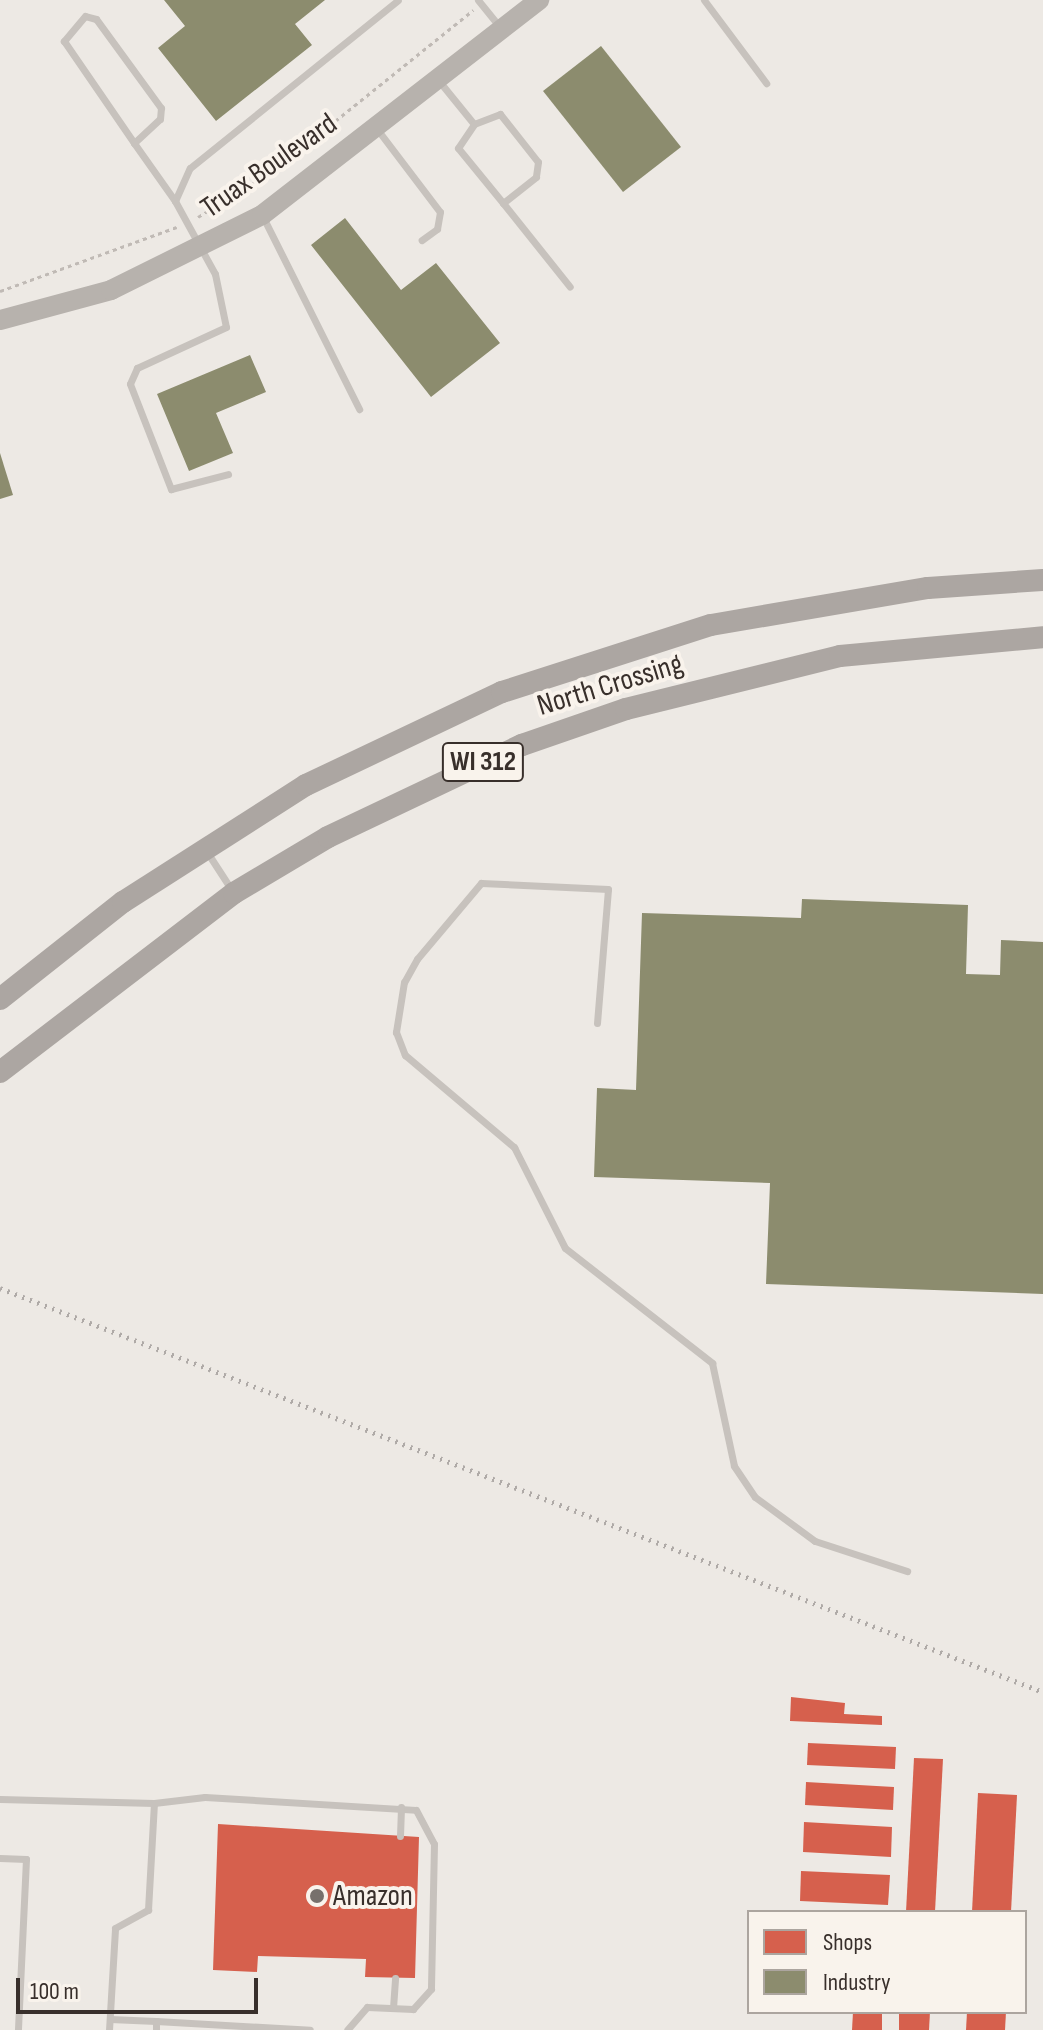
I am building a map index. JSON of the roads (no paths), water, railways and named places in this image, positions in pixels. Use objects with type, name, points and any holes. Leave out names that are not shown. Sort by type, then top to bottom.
[{"type":"main road","name":"Truax Boulevard","points":[[0,320],[111,290],[203,248],[262,215],[539,0]]},
{"type":"main road","name":"North Crossing","points":[[0,999],[204,847],[399,736],[605,655],[818,603],[1041,579]]},
{"type":"main road","name":"North Crossing","points":[[0,1072],[234,893],[411,795],[537,739],[733,679],[947,643],[1043,637]]},
{"type":"main road","points":[[947,643],[1043,651]]},
{"type":"lane","points":[[175,201],[190,168],[398,0]]},
{"type":"lane","points":[[704,0],[766,83]]},
{"type":"lane","points":[[480,2],[502,29]]},
{"type":"lane","points":[[134,143],[160,119],[161,108],[96,19],[85,16],[64,41],[134,143],[175,201],[203,248],[224,332],[137,368],[130,384],[171,489],[228,474]]},
{"type":"lane","points":[[437,79],[474,124]]},
{"type":"lane","points":[[503,203],[540,167],[497,112],[474,124],[458,148],[570,287]]},
{"type":"lane","points":[[375,128],[440,212],[437,229],[422,240]]},
{"type":"lane","points":[[262,215],[359,409]]},
{"type":"lane","points":[[204,847],[234,893]]},
{"type":"lane","points":[[597,1023],[608,889],[481,883],[415,961],[396,1032],[405,1055],[514,1147],[565,1248],[702,1349],[712,1363],[734,1466],[755,1497],[815,1541],[907,1571]]},
{"type":"lane","points":[[0,1799],[154,1803],[205,1797],[416,1810],[434,1844],[431,1989],[413,2009],[367,2007],[347,2030]]},
{"type":"lane","points":[[109,2030],[115,1928],[148,1910],[154,1803]]},
{"type":"lane","points":[[400,1836],[401,1807]]},
{"type":"lane","points":[[0,1858],[26,1859],[18,2030]]},
{"type":"lane","points":[[393,2008],[395,1978]]},
{"type":"lane","points":[[110,2019],[156,2026],[310,2030]]},
{"type":"railway","points":[[0,1288],[1043,1692]]},
{"type":"place","name":"Amazon","points":[[317,1896]]}]
